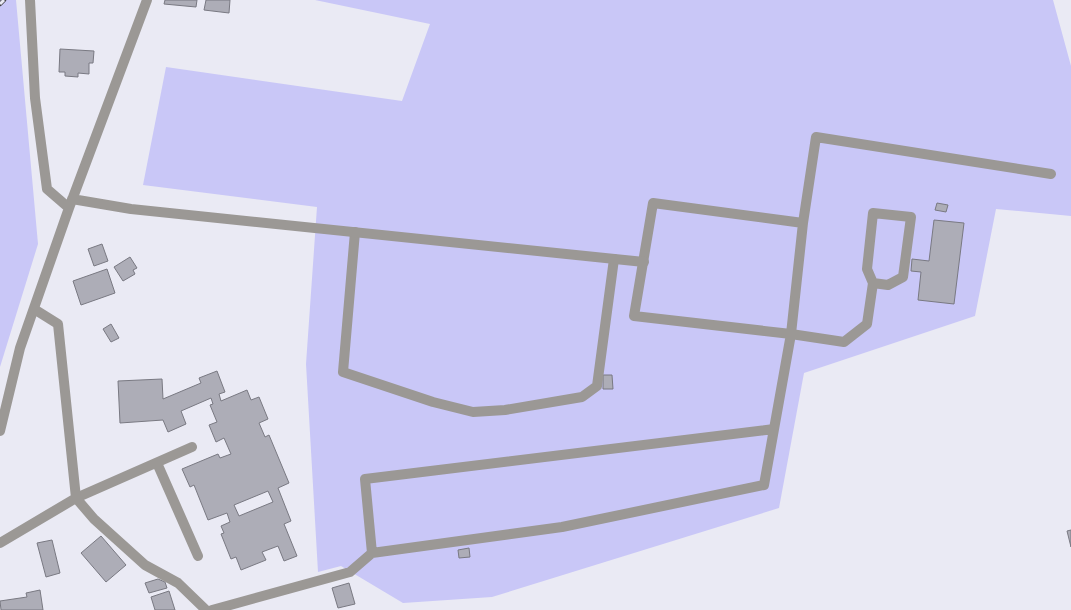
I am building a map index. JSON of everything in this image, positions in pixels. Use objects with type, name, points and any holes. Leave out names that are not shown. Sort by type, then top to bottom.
[{"type":"street","points":[[0,431],[20,348],[70,203],[147,0]]},
{"type":"street","points":[[30,3],[35,98],[47,189],[70,203],[644,262]]},
{"type":"street","points":[[212,610],[350,572],[372,553],[562,527],[764,485],[791,334],[803,223],[816,137],[1051,174]]},
{"type":"street","points":[[803,223],[653,203],[634,316],[791,334],[844,342],[867,324],[873,283],[867,269],[873,213],[911,217],[903,277],[888,285],[873,283]]},
{"type":"street","points":[[355,232],[343,372],[432,402],[473,412],[506,410],[582,397],[597,386],[614,259]]},
{"type":"street","points":[[34,309],[58,324],[76,498],[94,519],[145,565],[178,584],[206,610]]},
{"type":"street","points":[[372,553],[365,479],[774,429]]},
{"type":"street","points":[[0,543],[76,498],[192,447]]},
{"type":"street","points":[[157,463],[198,556]]},
{"type":"shaded area","points":[[0,0],[16,0],[38,244],[0,367]]},
{"type":"shaded area","points":[[315,0],[1053,0],[1071,66],[1071,216],[996,209],[975,316],[804,373],[779,508],[492,597],[403,603],[341,566],[318,572],[306,364],[317,207],[143,185],[166,67],[402,101],[430,24]]},
{"type":"building","points":[[165,0],[197,0],[196,7],[164,4]]},
{"type":"building","points":[[206,0],[230,0],[229,13],[204,10]]},
{"type":"building","points":[[60,49],[94,51],[93,63],[89,63],[89,74],[78,73],[78,77],[65,76],[65,72],[59,72]]},
{"type":"building","points":[[937,203],[948,205],[946,212],[935,210]]},
{"type":"building","points":[[934,220],[964,223],[954,304],[918,300],[921,272],[911,271],[912,259],[929,261]]},
{"type":"building","points":[[102,244],[108,261],[94,266],[88,249]]},
{"type":"building","points":[[130,257],[137,268],[133,270],[135,274],[123,281],[114,267]]},
{"type":"building","points":[[107,269],[115,293],[81,305],[73,281]]},
{"type":"building","points":[[111,324],[119,338],[111,342],[103,329]]},
{"type":"building","points":[[217,371],[225,392],[219,394],[221,401],[247,390],[251,400],[259,397],[268,419],[259,423],[265,437],[269,435],[289,483],[278,488],[291,521],[284,524],[297,556],[284,561],[278,546],[262,552],[266,560],[241,570],[236,557],[231,559],[221,534],[224,533],[221,526],[230,522],[227,513],[208,520],[194,485],[190,487],[182,469],[218,454],[220,458],[231,454],[224,438],[216,442],[209,425],[217,422],[210,405],[213,404],[211,398],[181,411],[186,424],[168,432],[163,420],[120,423],[118,381],[162,379],[163,399],[201,383],[199,378]],"holes":[[[268,491],[273,502],[239,516],[234,505]]]},
{"type":"building","points":[[603,375],[612,375],[613,389],[603,389]]},
{"type":"building","points":[[1071,530],[1071,547],[1067,531]]},
{"type":"building","points":[[101,536],[126,565],[106,582],[81,553]]},
{"type":"building","points":[[52,540],[60,573],[46,577],[37,543]]},
{"type":"building","points":[[469,548],[470,557],[459,558],[458,550]]},
{"type":"building","points":[[158,579],[165,582],[167,588],[149,593],[145,583]]},
{"type":"building","points":[[349,583],[355,604],[338,608],[332,588]]},
{"type":"building","points":[[40,590],[43,610],[1,610],[0,601],[27,597],[26,593]]},
{"type":"building","points":[[169,591],[175,610],[155,610],[151,597]]},
{"type":"railway","points":[[0,4],[4,0]]}]
